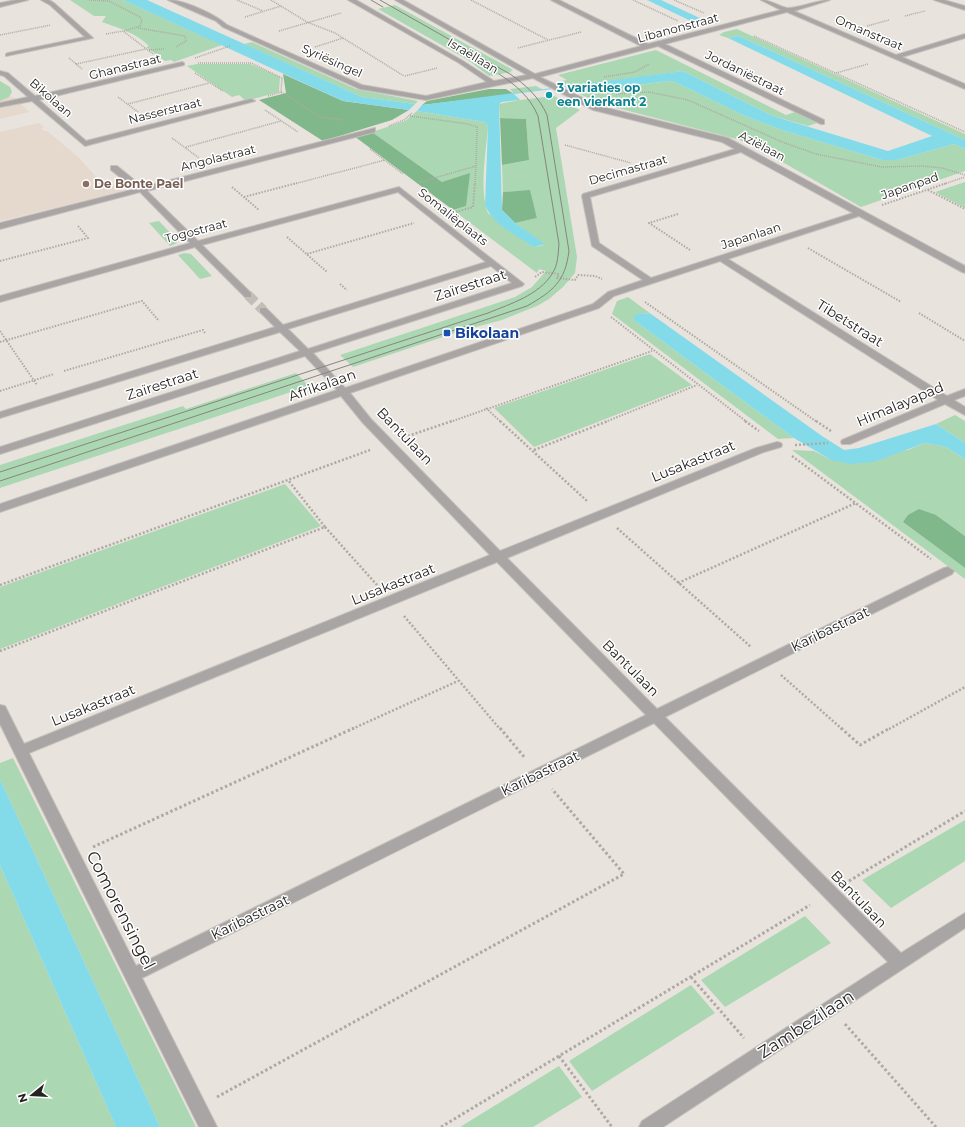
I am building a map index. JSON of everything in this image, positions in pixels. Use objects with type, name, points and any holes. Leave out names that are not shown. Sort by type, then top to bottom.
[{"type":"street","points":[[0,5],[25,0]]},
{"type":"street","points":[[44,0],[52,4],[90,38]]},
{"type":"street","name":"Syriësingel","points":[[172,0],[360,87],[426,98],[493,83]]},
{"type":"street","name":"Israëllaan","points":[[351,0],[379,14],[462,62],[468,68],[493,83],[534,76]]},
{"type":"street","name":"Israëllaan","points":[[398,0],[534,76]]},
{"type":"street","points":[[554,0],[648,47]]},
{"type":"street","name":"Omanstraat","points":[[764,0],[965,87]]},
{"type":"street","name":"Libanonstraat","points":[[534,76],[827,0]]},
{"type":"street","points":[[937,0],[965,8]]},
{"type":"street","points":[[895,57],[965,36]]},
{"type":"street","points":[[8,55],[90,38]]},
{"type":"street","name":"Jordaniëstraat","points":[[660,44],[821,122]]},
{"type":"street","name":"Ghanastraat","points":[[0,105],[182,64]]},
{"type":"street","name":"Bikolaan","points":[[0,73],[6,74],[32,99],[85,144]]},
{"type":"street","name":"Aziëlaan","points":[[534,76],[569,96],[596,108],[725,140],[965,270]]},
{"type":"street","name":"Nasserstraat","points":[[85,144],[251,101]]},
{"type":"street","name":"Angolastraat","points":[[0,226],[372,130]]},
{"type":"street","name":"Decimastraat","points":[[650,281],[595,244],[586,196],[743,149]]},
{"type":"street","points":[[114,168],[142,190],[248,295]]},
{"type":"street","name":"Somaliëplaats","points":[[399,189],[493,263]]},
{"type":"street","name":"Togostraat","points":[[0,299],[399,189]]},
{"type":"street","name":"Japanlaan","points":[[650,281],[860,213]]},
{"type":"street","name":"Tibetstraat","points":[[721,258],[965,412]]},
{"type":"street","name":"Zaïrestraat","points":[[0,415],[493,263],[519,284]]},
{"type":"street","name":"Afrikalaan","points":[[0,508],[596,306],[611,294],[650,281]]},
{"type":"street","name":"Zaïrestraat","points":[[0,451],[519,284]]},
{"type":"street","points":[[263,310],[328,373],[343,393]]},
{"type":"street","name":"Himalayapad","points":[[846,442],[965,392]]},
{"type":"street","name":"Bantulaan","points":[[343,393],[499,557],[900,963]]},
{"type":"street","name":"Lusakastraat","points":[[20,751],[499,557],[601,514],[760,450],[777,445]]},
{"type":"street","name":"Karibastraat","points":[[132,975],[948,571]]},
{"type":"street","name":"Comorensingel","points":[[0,710],[208,1127]]},
{"type":"street","name":"Zambezilaan","points":[[648,1127],[965,920]]},
{"type":"path","points":[[89,0],[109,1],[136,14],[142,21],[142,24],[138,28]]},
{"type":"path","points":[[237,0],[263,11]]},
{"type":"path","points":[[271,0],[307,22],[335,33],[404,76]]},
{"type":"path","points":[[471,0],[548,40]]},
{"type":"path","points":[[633,0],[703,33]]},
{"type":"path","points":[[674,0],[965,132]]},
{"type":"path","points":[[222,23],[281,6]]},
{"type":"path","points":[[254,38],[307,22],[365,8]]},
{"type":"path","points":[[0,35],[71,21]]},
{"type":"path","points":[[494,54],[606,26]]},
{"type":"path","points":[[90,38],[138,28],[150,31],[178,33],[185,36],[186,41],[175,47]]},
{"type":"path","points":[[123,31],[147,50],[174,66]]},
{"type":"path","points":[[76,64],[147,50],[169,48]]},
{"type":"path","name":"Ghanastraat","points":[[182,64],[221,49]]},
{"type":"path","points":[[66,56],[87,73]]},
{"type":"path","points":[[835,73],[895,57]]},
{"type":"path","points":[[398,76],[404,76],[462,62]]},
{"type":"path","points":[[182,64],[251,63],[282,78],[281,92]]},
{"type":"path","points":[[182,64],[241,104]]},
{"type":"path","points":[[127,104],[209,83]]},
{"type":"path","points":[[251,101],[281,92],[320,117],[352,121],[372,130],[396,124],[410,115],[477,127],[473,207],[307,254]]},
{"type":"path","points":[[578,100],[649,92],[664,94],[688,100],[782,142],[816,154],[882,167],[923,166],[942,168],[965,176]]},
{"type":"path","points":[[251,101],[318,145]]},
{"type":"path","points":[[185,147],[281,121]]},
{"type":"path","points":[[352,136],[416,184]]},
{"type":"path","points":[[565,145],[664,172]]},
{"type":"path","points":[[244,197],[385,160]]},
{"type":"path","points":[[399,189],[476,166]]},
{"type":"path","name":"Japanpad","points":[[860,213],[965,176]]},
{"type":"path","points":[[928,190],[965,209]]},
{"type":"path","points":[[678,214],[649,223],[709,262]]},
{"type":"path","points":[[0,261],[88,238],[78,226]]},
{"type":"path","points":[[787,237],[901,302]]},
{"type":"path","points":[[519,284],[537,276],[542,272],[559,274],[557,278],[575,280],[578,275],[595,276],[626,296],[633,294],[846,442]]},
{"type":"path","points":[[0,342],[142,301],[159,321]]},
{"type":"path","points":[[919,313],[965,341]]},
{"type":"path","points":[[0,330],[48,400]]},
{"type":"path","points":[[64,371],[203,330],[219,348]]},
{"type":"path","points":[[170,335],[174,338]]},
{"type":"path","points":[[0,585],[485,408],[652,351]]},
{"type":"path","points":[[0,391],[54,374]]},
{"type":"path","points":[[534,450],[697,385]]},
{"type":"path","points":[[485,408],[534,450],[601,514]]},
{"type":"path","points":[[794,445],[831,443]]},
{"type":"path","points":[[198,1108],[624,874],[458,681],[392,600],[326,527],[288,480]]},
{"type":"path","points":[[678,583],[856,503]]},
{"type":"path","points":[[0,651],[326,527]]},
{"type":"path","points":[[72,856],[458,681]]},
{"type":"path","points":[[441,1127],[965,812]]},
{"type":"path","points":[[691,977],[759,1055]]},
{"type":"path","points":[[830,1008],[936,1127]]},
{"type":"path","points":[[559,1056],[612,1127]]},
{"type":"shaded area","points":[[0,94],[15,98],[29,112],[0,119]]},
{"type":"shaded area","points":[[39,123],[44,127],[41,128],[44,131],[47,131],[79,158],[104,186],[115,183],[123,191],[0,221],[0,132]]},
{"type":"green space","points":[[70,0],[123,0],[222,45],[174,62],[171,60],[165,61],[146,47],[149,46],[144,41],[127,31],[102,22],[106,16],[94,16]]},
{"type":"green space","points":[[395,5],[513,70],[510,71],[512,72],[489,76],[468,60],[378,9]]},
{"type":"green space","points":[[737,29],[965,134],[965,140],[739,36],[728,38],[719,35],[724,32]]},
{"type":"green space","points":[[252,42],[356,89],[418,101],[415,104],[362,97],[244,44]]},
{"type":"green space","points":[[656,50],[786,115],[795,112],[817,123],[808,126],[773,116],[683,71],[568,87],[562,81],[567,80],[558,75]]},
{"type":"green space","points":[[197,64],[250,64],[280,77],[279,92],[246,101],[239,95],[232,97],[187,66]]},
{"type":"green space","points":[[283,74],[343,101],[409,110],[392,120],[323,141],[259,100],[286,93]]},
{"type":"green space","points":[[0,81],[10,87],[12,92],[9,97],[0,101]]},
{"type":"green space","points":[[669,81],[675,82],[745,116],[785,131],[882,160],[897,160],[954,144],[965,149],[965,171],[861,207],[779,160],[740,140],[598,103],[578,93]]},
{"type":"green space","points":[[536,86],[580,110],[556,128],[577,257],[575,273],[563,287],[549,299],[537,306],[502,320],[461,331],[353,367],[340,355],[515,297],[532,287],[546,271],[539,269],[537,273],[453,210],[466,206],[442,182],[372,132],[405,121],[417,111],[485,122],[488,127],[484,194],[488,213],[534,247],[544,245],[515,223],[537,218],[530,191],[503,192],[502,165],[529,160],[526,119],[500,118],[499,104],[519,100],[510,89]]},
{"type":"green space","points":[[489,89],[506,89],[514,94],[422,105],[427,101]]},
{"type":"green space","points":[[500,118],[526,119],[529,160],[502,165]]},
{"type":"green space","points":[[372,132],[442,182],[470,173],[466,206],[453,210],[354,136]]},
{"type":"green space","points":[[965,182],[965,208],[935,192]]},
{"type":"green space","points":[[530,190],[537,218],[515,223],[502,210],[503,192]]},
{"type":"green space","points":[[159,221],[178,241],[175,244],[170,246],[149,223]]},
{"type":"green space","points":[[184,253],[191,254],[212,276],[200,279],[178,255]]},
{"type":"green space","points":[[628,297],[651,314],[640,313],[635,321],[794,438],[778,439],[612,314],[617,301]]},
{"type":"green space","points":[[650,354],[692,385],[534,447],[494,408]]},
{"type":"green space","points":[[296,373],[309,386],[0,488],[0,465],[183,406],[186,409]]},
{"type":"green space","points":[[955,415],[965,421],[965,443],[936,424]]},
{"type":"green space","points":[[925,443],[946,447],[965,459],[965,536],[936,515],[903,522],[965,568],[965,579],[792,450],[814,451],[831,460],[908,450]]},
{"type":"green space","points":[[285,484],[321,526],[0,649],[0,587]]},
{"type":"green space","points":[[919,509],[936,515],[965,536],[965,568],[903,522],[908,515]]},
{"type":"green space","points":[[13,758],[196,1127],[160,1127],[0,779],[0,763]]},
{"type":"green space","points":[[965,820],[965,861],[891,908],[862,880]]},
{"type":"green space","points":[[0,865],[116,1127],[0,1127]]},
{"type":"green space","points":[[805,916],[831,943],[725,1007],[701,980]]},
{"type":"green space","points":[[691,985],[715,1013],[592,1091],[569,1061]]},
{"type":"green space","points":[[559,1066],[582,1097],[533,1127],[460,1127]]},
{"type":"water","points":[[123,0],[147,0],[362,97],[415,104],[409,110],[343,101]]},
{"type":"water","points":[[647,0],[661,0],[704,20],[693,22]]},
{"type":"water","points":[[739,36],[965,140],[965,149],[954,144],[897,160],[882,160],[785,131],[745,116],[675,82],[669,81],[502,102],[499,104],[502,210],[515,223],[545,244],[534,247],[500,224],[485,205],[488,127],[485,122],[417,111],[422,105],[683,71],[773,116],[888,151],[932,136],[728,38]]},
{"type":"water","points":[[640,313],[651,314],[822,436],[844,450],[859,448],[936,424],[965,443],[965,459],[946,447],[925,443],[874,462],[850,464],[831,460],[794,438],[635,321],[634,315]]},
{"type":"water","points":[[0,779],[160,1127],[116,1127],[0,865]]},
{"type":"pier","points":[[568,87],[578,93],[520,100],[514,94]]},
{"type":"tunnel","points":[[248,295],[263,310]]},
{"type":"tram line","points":[[371,0],[383,7]]},
{"type":"tram line","points":[[0,481],[527,306],[551,290],[561,278],[567,262],[569,251],[547,115],[544,109],[527,87],[510,74],[380,0]]},
{"type":"tram line","points":[[0,472],[488,313],[523,298],[540,288],[554,271],[559,244],[538,116],[527,97],[499,74]]},
{"type":"place","name":"3 variaties op een vierkant 2","points":[[549,95]]},
{"type":"place","name":"De Bonte Pael","points":[[86,184]]},
{"type":"place","name":"Bikolaan","points":[[447,333]]}]
